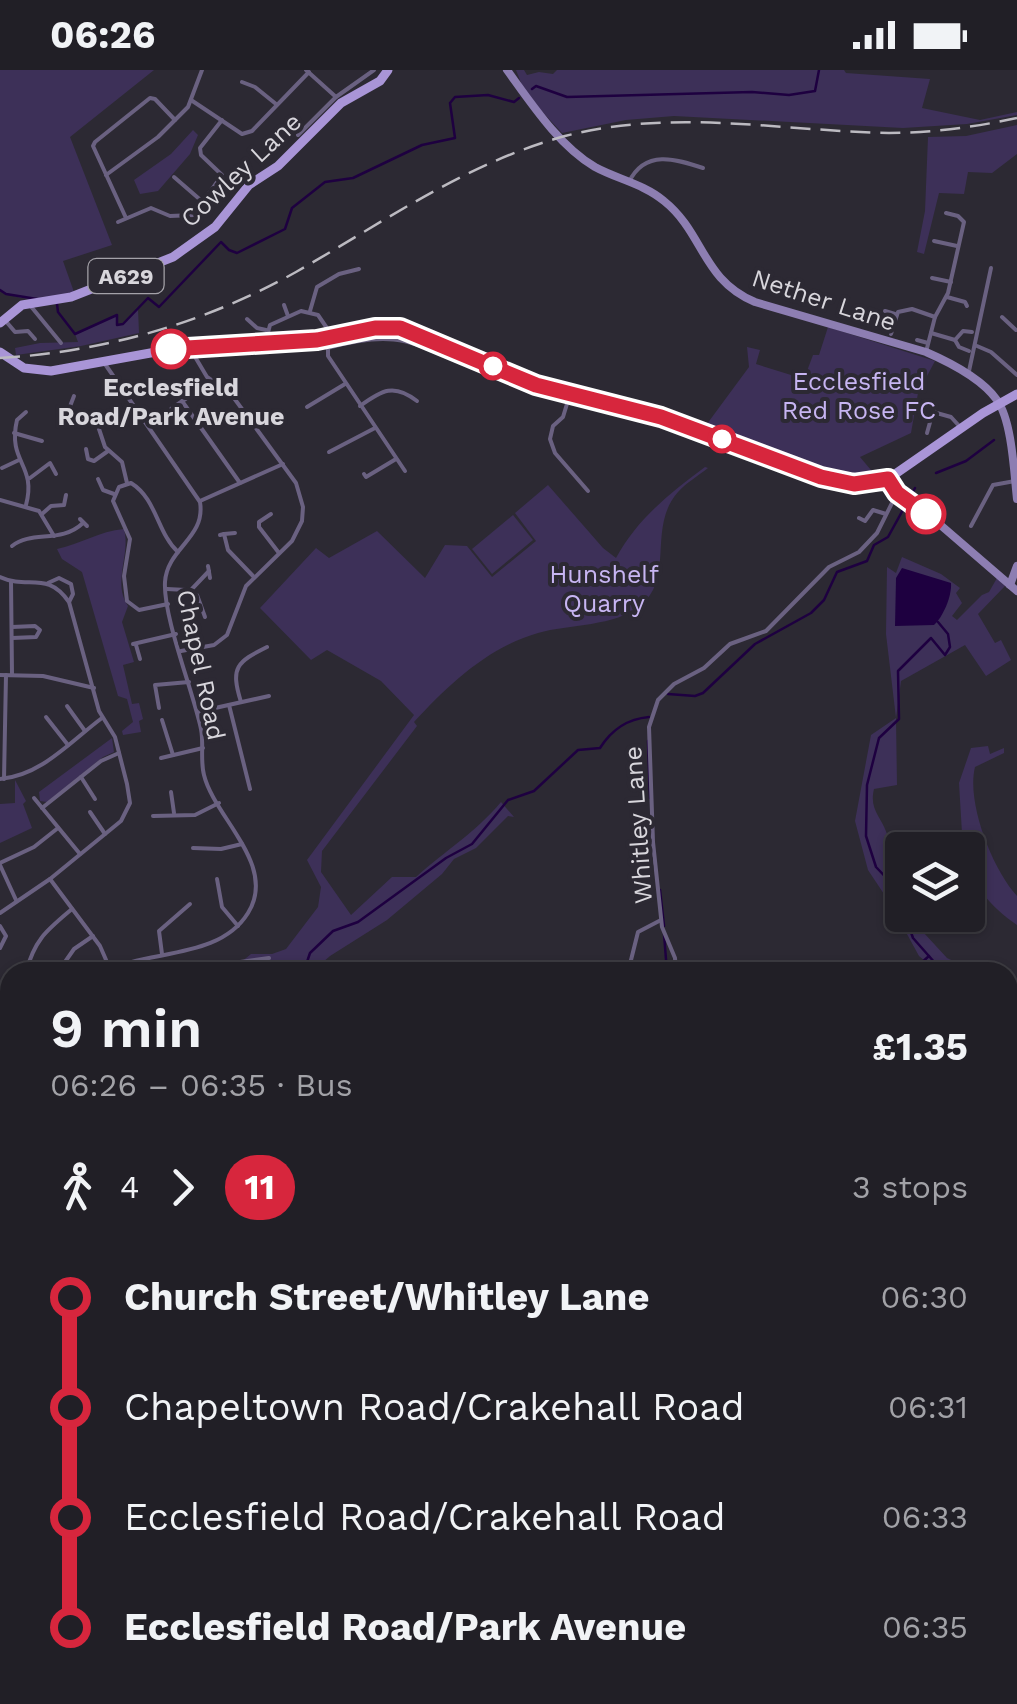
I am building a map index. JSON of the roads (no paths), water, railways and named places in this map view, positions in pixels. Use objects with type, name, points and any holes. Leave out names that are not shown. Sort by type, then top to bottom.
[{"type":"main road","name":"Cowley Lane","points":[[2,321],[29,304],[71,297],[173,258],[215,227],[249,184],[278,166],[339,100],[380,82],[388,70]]},
{"type":"main road","name":"Nether Lane","points":[[511,73],[576,152],[594,166],[655,194],[678,214],[715,274],[745,298],[927,348],[968,376],[999,404]]},
{"type":"main road","points":[[0,352],[24,368],[44,372],[189,346],[329,341],[375,328],[400,328],[536,385],[661,417],[821,477],[854,484],[888,479],[1017,394]]},
{"type":"main road","points":[[999,404],[1017,499]]},
{"type":"main road","points":[[888,479],[904,498],[1014,588]]},
{"type":"main road","points":[[1014,588],[1017,566]]},
{"type":"street","points":[[106,175],[176,120],[191,100],[202,70]]},
{"type":"street","points":[[298,135],[374,70]]},
{"type":"street","points":[[191,100],[242,134],[252,131],[307,71],[339,100]]},
{"type":"street","points":[[242,82],[254,86],[277,105]]},
{"type":"street","points":[[126,218],[94,142],[150,98],[176,120]]},
{"type":"street","points":[[118,222],[151,208],[170,216],[194,215],[222,175],[200,148],[222,120]]},
{"type":"street","points":[[629,182],[637,168],[654,159],[678,159],[703,168]]},
{"type":"street","points":[[174,177],[204,203]]},
{"type":"street","points":[[917,340],[927,348],[935,317],[952,282],[964,221],[946,213]]},
{"type":"street","points":[[934,242],[957,246]]},
{"type":"street","points":[[968,376],[991,268]]},
{"type":"street","points":[[310,311],[318,287],[339,274],[359,269]]},
{"type":"street","points":[[932,278],[952,282]]},
{"type":"street","points":[[947,297],[967,306]]},
{"type":"street","points":[[29,304],[61,343]]},
{"type":"street","points":[[284,304],[288,316]]},
{"type":"street","points":[[885,311],[896,314],[913,306],[935,317]]},
{"type":"street","points":[[247,319],[256,328],[266,330],[288,316],[310,311],[318,315],[346,384],[404,471]]},
{"type":"street","points":[[892,334],[896,314]]},
{"type":"street","points":[[1002,317],[1015,325]]},
{"type":"street","points":[[2,321],[15,332],[28,331],[35,339]]},
{"type":"street","points":[[266,330],[266,342]]},
{"type":"street","points":[[955,340],[960,332],[972,332]]},
{"type":"street","points":[[931,334],[955,340],[959,347],[970,351]]},
{"type":"street","points":[[181,651],[220,642],[233,625],[238,597],[253,576],[296,534],[303,515],[296,483],[231,394],[211,381],[189,346]]},
{"type":"street","points":[[976,346],[991,352],[1017,375]]},
{"type":"street","points":[[102,360],[200,502],[283,464]]},
{"type":"street","points":[[171,409],[211,381]]},
{"type":"street","points":[[307,407],[346,384]]},
{"type":"street","points":[[360,406],[391,388],[418,401]]},
{"type":"street","points":[[570,394],[550,440],[555,453],[588,492]]},
{"type":"street","points":[[74,396],[68,412],[97,424],[103,445],[122,462],[127,483]]},
{"type":"street","points":[[182,401],[240,483]]},
{"type":"street","points":[[927,432],[934,412],[928,401]]},
{"type":"street","points":[[26,412],[17,418],[14,433],[14,446],[30,478],[26,505]]},
{"type":"street","points":[[934,412],[951,416],[961,428]]},
{"type":"street","points":[[329,452],[375,428]]},
{"type":"street","points":[[14,433],[42,441]]},
{"type":"street","points":[[86,449],[88,460],[94,461],[108,450]]},
{"type":"street","points":[[366,487],[365,475],[396,459]]},
{"type":"street","points":[[2,469],[19,460]]},
{"type":"street","points":[[30,478],[50,464],[56,474]]},
{"type":"street","points":[[98,479],[103,490],[114,494]]},
{"type":"street","points":[[971,526],[992,485],[1015,480]]},
{"type":"street","points":[[127,483],[114,494],[114,505],[130,540],[124,576],[128,601],[139,610],[168,604]]},
{"type":"street","points":[[127,483],[137,486],[152,506],[166,540],[178,552]]},
{"type":"street","points":[[42,514],[48,508],[64,505],[66,496]]},
{"type":"street","name":"Whitley Lane","points":[[675,962],[661,920],[654,842],[649,726],[659,698],[678,681],[704,668],[730,644],[766,632],[829,567],[868,544],[886,514],[904,498]]},
{"type":"street","points":[[0,500],[26,505],[42,514],[54,536]]},
{"type":"street","name":"Chapel Road","points":[[200,502],[200,522],[166,572],[165,589],[197,712],[204,773],[253,872],[255,891],[249,912],[238,926]]},
{"type":"street","points":[[858,518],[866,521],[874,510],[886,514]]},
{"type":"street","points":[[270,514],[258,527],[279,554]]},
{"type":"street","points":[[14,542],[54,536],[84,523]]},
{"type":"street","points":[[235,533],[222,534],[228,550],[253,576]]},
{"type":"street","points":[[190,591],[209,572]]},
{"type":"street","points":[[0,577],[11,582],[47,583],[58,588],[69,602],[102,718],[119,752],[130,804],[124,817],[105,834],[0,913]]},
{"type":"street","points":[[47,583],[54,578],[67,581],[72,589],[69,602]]},
{"type":"street","points":[[11,582],[12,638],[6,675],[2,779],[32,770],[102,718]]},
{"type":"street","points":[[165,589],[190,591],[200,599],[205,617]]},
{"type":"street","points":[[12,626],[37,626],[40,632],[36,637],[12,638]]},
{"type":"street","points":[[140,659],[134,644],[176,634]]},
{"type":"street","points":[[241,702],[235,675],[245,658],[267,648]]},
{"type":"street","points":[[226,674],[235,675]]},
{"type":"street","points":[[6,675],[43,676],[94,688]]},
{"type":"street","points":[[159,708],[152,686],[188,682]]},
{"type":"street","points":[[197,712],[269,696]]},
{"type":"street","points":[[229,705],[250,789]]},
{"type":"street","points":[[67,706],[85,731]]},
{"type":"street","points":[[162,720],[173,755]]},
{"type":"street","points":[[47,721],[68,745]]},
{"type":"street","points":[[161,758],[203,748]]},
{"type":"street","points":[[42,808],[119,752]]},
{"type":"street","points":[[81,777],[95,799]]},
{"type":"street","points":[[171,792],[174,814]]},
{"type":"street","points":[[34,798],[80,854]]},
{"type":"street","points":[[152,816],[196,815],[219,802]]},
{"type":"street","points":[[90,812],[105,834]]},
{"type":"street","points":[[16,900],[0,864],[34,847],[58,828]]},
{"type":"street","points":[[193,848],[222,849],[242,844]]},
{"type":"street","points":[[50,879],[93,936],[103,962]]},
{"type":"street","points":[[136,962],[222,938],[238,926],[222,907],[216,879]]},
{"type":"street","points":[[162,954],[159,931],[188,907]]},
{"type":"street","points":[[29,962],[42,934],[72,909]]},
{"type":"street","points":[[630,962],[638,932],[661,920]]},
{"type":"street","points":[[0,926],[6,936],[0,948]]},
{"type":"street","points":[[66,962],[71,952],[93,936]]},
{"type":"street","points":[[241,962],[270,958]]},
{"type":"waterway","points":[[532,89],[536,86],[567,97],[752,92],[789,95],[815,91],[819,70]]},
{"type":"waterway","points":[[57,304],[58,312],[75,334],[117,315],[117,325],[123,324],[148,298],[159,307],[221,242],[237,253],[285,229],[292,208],[325,182],[353,178],[422,145],[455,138],[450,103],[455,97],[488,95],[514,102],[519,98]]},
{"type":"waterway","points":[[0,290],[37,299]]},
{"type":"waterway","points":[[936,473],[966,461],[994,440]]},
{"type":"waterway","points":[[668,694],[703,693],[755,644],[811,613],[824,600],[837,572],[867,561],[874,545],[888,537],[915,488]]},
{"type":"waterway","points":[[885,876],[876,867],[866,836],[867,785],[879,738],[899,719],[898,671],[931,638],[945,655],[950,647],[948,634],[938,622]]},
{"type":"waterway","points":[[307,962],[310,953],[333,931],[358,922],[446,858],[472,844],[508,800],[534,791],[578,750],[600,748],[621,726],[649,717]]},
{"type":"waterway","points":[[648,741],[650,798]]},
{"type":"waterway","points":[[660,890],[664,926]]},
{"type":"waterway","points":[[911,932],[934,962]]},
{"type":"waterway","points":[[664,934],[666,962]]},
{"type":"waterway","points":[[922,962],[929,956]]},
{"type":"railway","points":[[0,358],[115,342],[226,306],[296,272],[460,178],[565,136],[646,123],[687,122],[905,133],[1017,118]]},
{"type":"place","name":"Ecclesfield Road/Park Avenue","points":[[171,349]]},
{"type":"park label","name":"Ecclesfield Red Rose FC","points":[[859,396]]},
{"type":"park label","name":"Hunshelf Quarry","points":[[604,588]]}]
